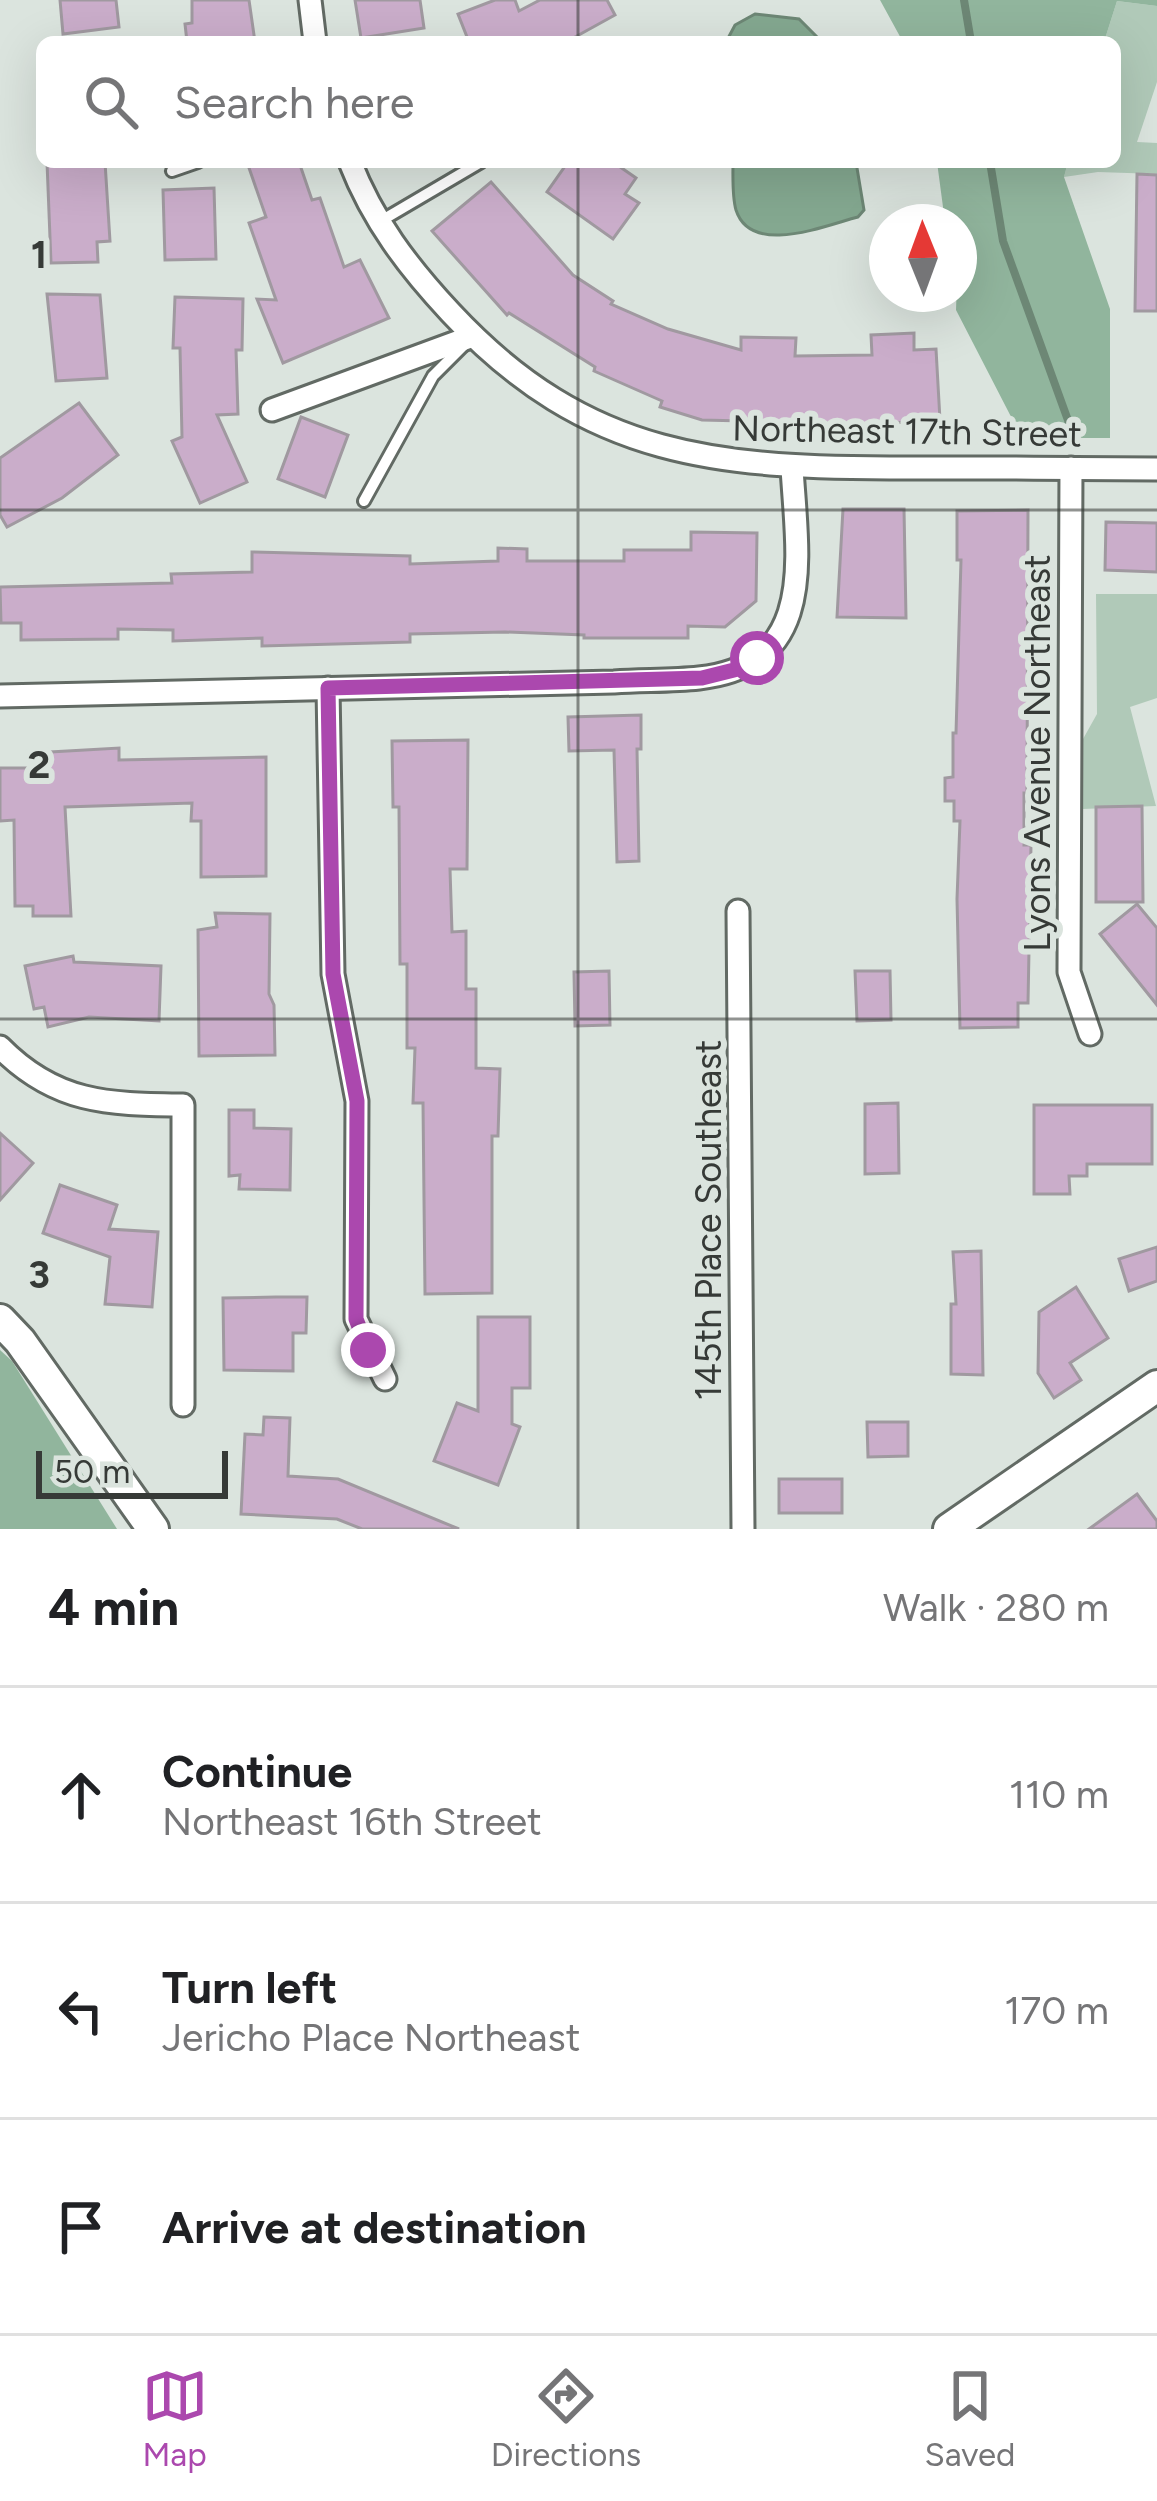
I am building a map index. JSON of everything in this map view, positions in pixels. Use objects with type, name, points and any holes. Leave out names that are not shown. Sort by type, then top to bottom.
[{"type":"main road","points":[[0,1320],[20,1341],[153,1529]]},
{"type":"main road","points":[[950,1529],[1157,1386]]},
{"type":"street","points":[[310,0],[314,36]]},
{"type":"street","name":"Northeast 17th Street","points":[[353,168],[379,222],[413,273],[473,336],[521,376],[576,412],[623,434],[680,452],[792,468],[1157,469]]},
{"type":"street","points":[[272,410],[473,336]]},
{"type":"street","points":[[0,696],[702,678],[734,670],[757,658],[776,640],[794,604],[798,579],[792,468]]},
{"type":"street","name":"Lyons Avenue Northeast","points":[[1071,468],[1069,972],[1090,1034]]},
{"type":"street","points":[[328,688],[333,974],[357,1101],[356,1319],[385,1379]]},
{"type":"street","name":"145th Place Southeast","points":[[738,911],[743,1529]]},
{"type":"street","points":[[0,1047],[36,1077],[103,1104],[184,1105],[183,1405]]},
{"type":"lane","points":[[172,171],[181,168]]},
{"type":"lane","points":[[379,222],[471,168]]},
{"type":"lane","points":[[364,501],[433,376],[473,336]]},
{"type":"shaded area","points":[[880,0],[1157,0],[1157,6],[1117,1],[1106,36],[900,36]]},
{"type":"shaded area","points":[[1117,1],[1157,6],[1157,82],[1137,142],[1157,143],[1157,174],[1098,172],[1064,177],[1066,168],[1121,168],[1121,36],[1106,36]]},
{"type":"shaded area","points":[[755,14],[799,19],[816,36],[729,36],[735,25]]},
{"type":"shaded area","points":[[733,168],[857,168],[864,210],[858,217],[809,231],[773,235],[744,224],[733,193]]},
{"type":"shaded area","points":[[938,168],[1066,168],[1064,177],[1110,309],[1110,438],[1022,438],[957,312],[977,312],[977,204],[943,204]]},
{"type":"shaded area","points":[[1096,594],[1157,594],[1157,698],[1130,707],[1156,806],[1083,809],[1083,739],[1097,714]]},
{"type":"shaded area","points":[[0,1350],[12,1361],[117,1529],[0,1529]]},
{"type":"building","points":[[60,0],[116,0],[119,27],[63,34]]},
{"type":"building","points":[[192,0],[249,0],[254,36],[186,36],[185,24],[192,23]]},
{"type":"building","points":[[355,0],[420,0],[424,28],[361,36]]},
{"type":"building","points":[[495,0],[515,0],[519,11],[540,0],[607,0],[615,15],[577,36],[467,36],[458,14]]},
{"type":"building","points":[[47,168],[105,168],[110,241],[97,242],[98,262],[51,263]]},
{"type":"building","points":[[249,168],[301,168],[312,200],[320,198],[344,267],[360,260],[389,318],[283,363],[257,299],[276,300],[249,223],[266,217]]},
{"type":"building","points":[[564,168],[622,168],[636,178],[625,194],[639,203],[613,239],[547,192]]},
{"type":"building","points":[[1137,174],[1157,175],[1157,311],[1135,311]]},
{"type":"building","points":[[491,182],[573,275],[611,304],[668,329],[741,350],[741,337],[796,338],[795,356],[872,355],[871,335],[914,333],[914,350],[936,349],[940,420],[876,424],[702,420],[660,407],[662,401],[594,371],[595,367],[507,315],[432,231]]},
{"type":"building","points":[[214,188],[216,259],[165,260],[163,190]]},
{"type":"building","points":[[47,294],[100,295],[107,378],[56,381]]},
{"type":"building","points":[[175,297],[243,299],[242,350],[236,350],[238,414],[217,415],[247,482],[200,503],[172,441],[182,437],[180,348],[173,348]]},
{"type":"building","points":[[79,403],[118,455],[62,498],[7,527],[0,515],[0,458]]},
{"type":"building","points":[[301,417],[348,435],[325,497],[278,479]]},
{"type":"building","points":[[843,509],[904,509],[906,618],[837,617]]},
{"type":"building","points":[[1028,510],[1024,845],[1031,845],[1028,1003],[1018,1003],[1018,1027],[960,1028],[960,821],[954,821],[954,801],[945,801],[945,778],[953,777],[956,733],[961,560],[957,560],[957,511]]},
{"type":"building","points":[[1106,522],[1157,523],[1157,572],[1105,570]]},
{"type":"building","points":[[691,532],[757,533],[756,601],[725,627],[688,626],[688,638],[505,632],[410,634],[410,642],[262,646],[262,638],[173,641],[173,630],[118,629],[118,639],[21,640],[21,623],[1,623],[0,587],[172,583],[171,574],[252,572],[252,552],[410,556],[410,564],[498,561],[498,548],[527,549],[527,561],[624,561],[624,550],[691,550]]},
{"type":"building","points":[[641,715],[639,861],[617,862],[614,750],[569,751],[568,717]]},
{"type":"building","points":[[468,740],[467,869],[450,869],[452,932],[466,931],[466,989],[476,989],[476,1068],[500,1069],[498,1136],[492,1136],[492,1293],[425,1294],[423,1103],[413,1103],[415,1048],[407,1048],[407,964],[400,964],[399,807],[393,807],[392,741]]},
{"type":"building","points":[[119,748],[119,760],[266,757],[266,876],[201,877],[201,821],[191,821],[192,803],[65,807],[71,916],[33,916],[33,906],[15,906],[14,820],[0,821],[0,768],[33,768],[33,753]]},
{"type":"building","points":[[1142,806],[1143,902],[1096,902],[1096,807]]},
{"type":"building","points":[[1137,904],[1157,928],[1157,1005],[1100,934]]},
{"type":"building","points":[[215,913],[270,914],[269,994],[274,1005],[275,1055],[199,1056],[198,930],[217,927]]},
{"type":"building","points":[[73,956],[74,962],[161,966],[159,1021],[89,1017],[48,1027],[44,1007],[34,1009],[25,966]]},
{"type":"building","points":[[609,971],[610,1025],[575,1026],[574,972]]},
{"type":"building","points":[[855,971],[890,971],[891,1020],[857,1021]]},
{"type":"building","points":[[898,1103],[899,1173],[865,1174],[865,1104]]},
{"type":"building","points":[[1034,1105],[1152,1105],[1152,1164],[1087,1164],[1087,1176],[1069,1176],[1070,1194],[1034,1194]]},
{"type":"building","points":[[229,1110],[254,1110],[254,1128],[291,1129],[290,1190],[239,1189],[240,1175],[229,1176]]},
{"type":"building","points":[[0,1133],[33,1163],[0,1200]]},
{"type":"building","points":[[60,1185],[117,1205],[109,1229],[158,1232],[152,1307],[105,1304],[110,1257],[43,1233]]},
{"type":"building","points":[[1157,1247],[1157,1281],[1129,1291],[1119,1259]]},
{"type":"building","points":[[981,1251],[983,1375],[951,1374],[951,1304],[956,1304],[953,1252]]},
{"type":"building","points":[[1076,1287],[1108,1338],[1070,1363],[1081,1380],[1054,1398],[1038,1373],[1039,1312]]},
{"type":"building","points":[[307,1297],[306,1333],[293,1333],[293,1371],[224,1370],[223,1298]]},
{"type":"building","points":[[478,1317],[530,1317],[530,1388],[512,1388],[512,1424],[520,1427],[498,1485],[434,1461],[457,1403],[478,1411]]},
{"type":"building","points":[[264,1417],[290,1418],[288,1476],[338,1479],[459,1529],[362,1529],[337,1519],[241,1514],[245,1434],[263,1435]]},
{"type":"building","points":[[867,1422],[908,1422],[908,1456],[868,1457]]},
{"type":"building","points":[[779,1479],[842,1479],[842,1513],[779,1513]]},
{"type":"building","points":[[1137,1494],[1157,1521],[1157,1529],[1089,1529]]},
{"type":"waterway","points":[[964,0],[970,36]]},
{"type":"waterway","points":[[991,168],[1003,241],[1069,423]]},
{"type":"route","points":[[368,1350],[356,1319],[357,1101],[333,974],[328,688],[702,678],[757,658]]}]
